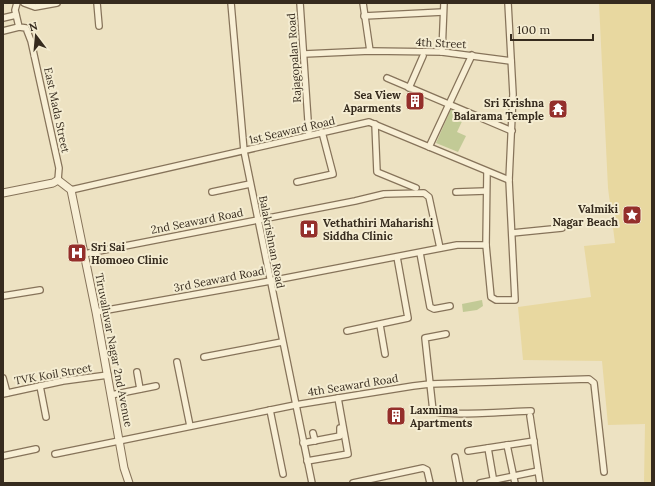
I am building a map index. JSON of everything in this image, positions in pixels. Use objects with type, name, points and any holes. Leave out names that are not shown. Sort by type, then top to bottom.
[{"type":"street","name":"East Mada Street","points":[[17,3],[15,10],[19,27],[26,28],[31,41],[59,168],[58,180]]},
{"type":"street","points":[[24,3],[36,8],[57,3]]},
{"type":"street","points":[[97,3],[99,26]]},
{"type":"street","name":"Balakrishnan Road","points":[[231,3],[244,151],[269,280],[312,483]]},
{"type":"street","name":"Rajagopalan Road","points":[[300,3],[309,135]]},
{"type":"street","points":[[363,3],[370,51]]},
{"type":"street","points":[[442,52],[444,3]]},
{"type":"street","points":[[488,172],[486,191],[486,245],[491,298],[496,300],[515,300],[509,180],[512,131],[508,3]]},
{"type":"street","points":[[364,16],[443,12]]},
{"type":"street","points":[[3,18],[16,15]]},
{"type":"street","points":[[3,31],[19,27]]},
{"type":"street","name":"4th Street","points":[[304,54],[370,51],[442,52],[511,61]]},
{"type":"street","points":[[429,147],[472,55]]},
{"type":"street","points":[[409,88],[424,56]]},
{"type":"street","points":[[387,78],[512,131]]},
{"type":"street","name":"1st Seaward Road","points":[[71,190],[369,122],[509,180]]},
{"type":"street","points":[[375,124],[377,172],[416,188]]},
{"type":"street","points":[[297,182],[333,174],[322,132]]},
{"type":"street","points":[[3,193],[53,183],[58,180],[71,190]]},
{"type":"street","points":[[212,192],[250,184]]},
{"type":"street","name":"Tiruvalluvar Nagar 2nd Avenue","points":[[71,190],[108,374],[119,441],[129,483]]},
{"type":"street","points":[[456,192],[486,191]]},
{"type":"street","name":"2nd Seaward Road","points":[[84,254],[384,194],[424,193],[428,195],[440,248]]},
{"type":"street","points":[[512,233],[562,228]]},
{"type":"street","name":"3rd Seaward Road","points":[[96,312],[457,245],[486,245]]},
{"type":"street","points":[[420,253],[430,307],[434,309],[450,306]]},
{"type":"street","points":[[347,331],[409,318],[397,257]]},
{"type":"street","points":[[3,296],[40,290]]},
{"type":"street","points":[[380,325],[385,354]]},
{"type":"street","points":[[446,334],[425,337],[432,409],[436,413],[531,413],[540,483]]},
{"type":"street","points":[[204,357],[282,342]]},
{"type":"street","points":[[176,362],[190,426]]},
{"type":"street","points":[[137,372],[140,389]]},
{"type":"street","name":"TVK Koil Street","points":[[5,394],[108,374]]},
{"type":"street","points":[[3,378],[5,394]]},
{"type":"street","name":"4th Seaward Road","points":[[55,454],[295,405],[430,384],[589,379],[593,380],[604,472]]},
{"type":"street","points":[[40,386],[46,417]]},
{"type":"street","points":[[111,394],[156,386]]},
{"type":"street","points":[[303,443],[340,435],[336,399]]},
{"type":"street","points":[[307,462],[348,454],[336,399]]},
{"type":"street","points":[[270,410],[283,474]]},
{"type":"street","points":[[313,433],[315,441]]},
{"type":"street","points":[[468,451],[534,440]]},
{"type":"street","points":[[507,445],[515,483]]},
{"type":"street","points":[[488,448],[494,482]]},
{"type":"street","points":[[3,456],[36,449]]},
{"type":"street","points":[[455,457],[460,483]]},
{"type":"street","points":[[354,483],[425,468],[430,483]]},
{"type":"street","points":[[480,483],[494,482],[538,471]]},
{"type":"green space","points":[[451,109],[465,115],[457,132],[466,136],[458,152],[436,143]]},
{"type":"green space","points":[[482,300],[483,306],[477,310],[463,312],[462,304]]},
{"type":"sand","name":"Valmiki Nagar Beach","points":[[599,3],[652,3],[652,483],[644,483],[645,424],[608,425],[602,361],[523,360],[518,307],[591,297],[584,246],[615,243],[608,188]]},
{"type":"place","name":"Sea View Aparments","points":[[415,101]]},
{"type":"place","name":"Sri Krishna Balarama Temple","points":[[558,109]]},
{"type":"place","name":"Valmiki Nagar Beach","points":[[632,215]]},
{"type":"place","name":"Vethathiri Maharishi Siddha Clinic","points":[[309,229]]},
{"type":"place","name":"Sri Sai Homoeo Clinic","points":[[77,253]]},
{"type":"place","name":"Laxmima Apartments","points":[[396,416]]}]
